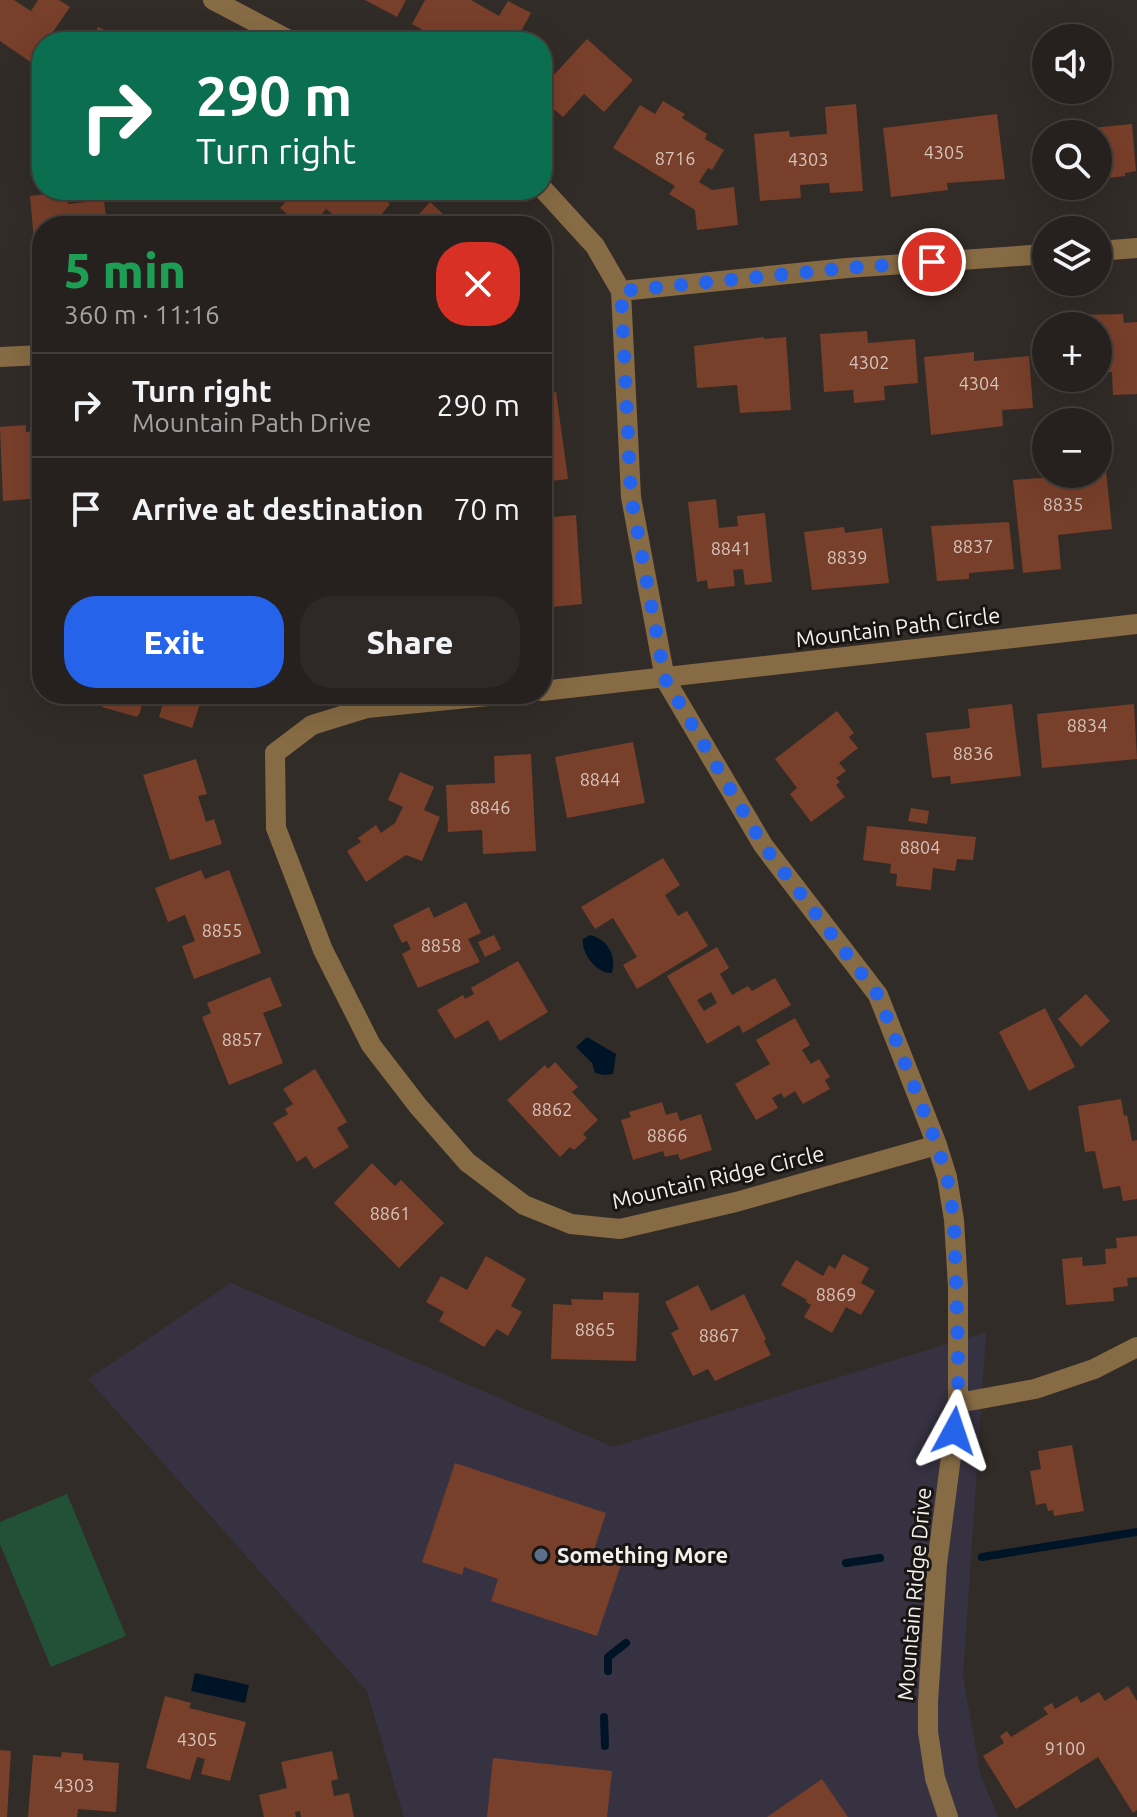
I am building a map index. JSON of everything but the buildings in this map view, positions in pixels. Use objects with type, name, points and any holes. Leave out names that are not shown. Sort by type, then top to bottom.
[{"type":"street","points":[[213,0],[274,32]]},
{"type":"street","name":"Mountain Ridge Drive","points":[[552,199],[595,246],[621,291],[631,497],[665,679],[763,845],[878,995],[947,1177],[954,1220],[958,1287],[958,1403],[937,1564],[928,1732],[935,1778],[948,1817]]},
{"type":"street","points":[[1112,250],[1137,248]]},
{"type":"street","points":[[621,291],[847,268],[1032,255]]},
{"type":"street","points":[[0,357],[32,355]]},
{"type":"street","name":"Mountain Path Circle","points":[[665,679],[1137,624]]},
{"type":"street","points":[[552,690],[665,679]]},
{"type":"street","name":"Mountain Ridge Circle","points":[[407,704],[367,708],[312,725],[275,753],[276,828],[323,950],[371,1045],[467,1162],[524,1205],[571,1224],[620,1229],[736,1202],[937,1145]]},
{"type":"street","points":[[958,1403],[1035,1389],[1094,1369],[1137,1347]]},
{"type":"shaded area","points":[[231,1283],[613,1447],[986,1332],[963,1676],[980,1773],[998,1817],[404,1817],[367,1691],[88,1379]]},
{"type":"green space","points":[[67,1494],[126,1636],[51,1667],[0,1544],[0,1522]]},
{"type":"water","points":[[590,935],[606,944],[612,954],[612,973],[596,967],[587,957],[583,939]]},
{"type":"water","points":[[587,1037],[616,1054],[613,1074],[595,1073],[592,1063],[576,1047]]},
{"type":"water","points":[[195,1673],[249,1685],[245,1703],[191,1691]]},
{"type":"waterway","points":[[982,1557],[1137,1532]]},
{"type":"waterway","points":[[846,1563],[880,1558]]},
{"type":"waterway","points":[[608,1671],[608,1657],[626,1643]]},
{"type":"waterway","points":[[604,1717],[605,1746]]},
{"type":"place","name":"Something More","points":[[541,1555]]},
{"type":"route","points":[[932,262],[621,291],[631,497],[665,679],[763,845],[878,995],[937,1145],[947,1177],[954,1220],[958,1287],[958,1403],[954,1431]]}]
